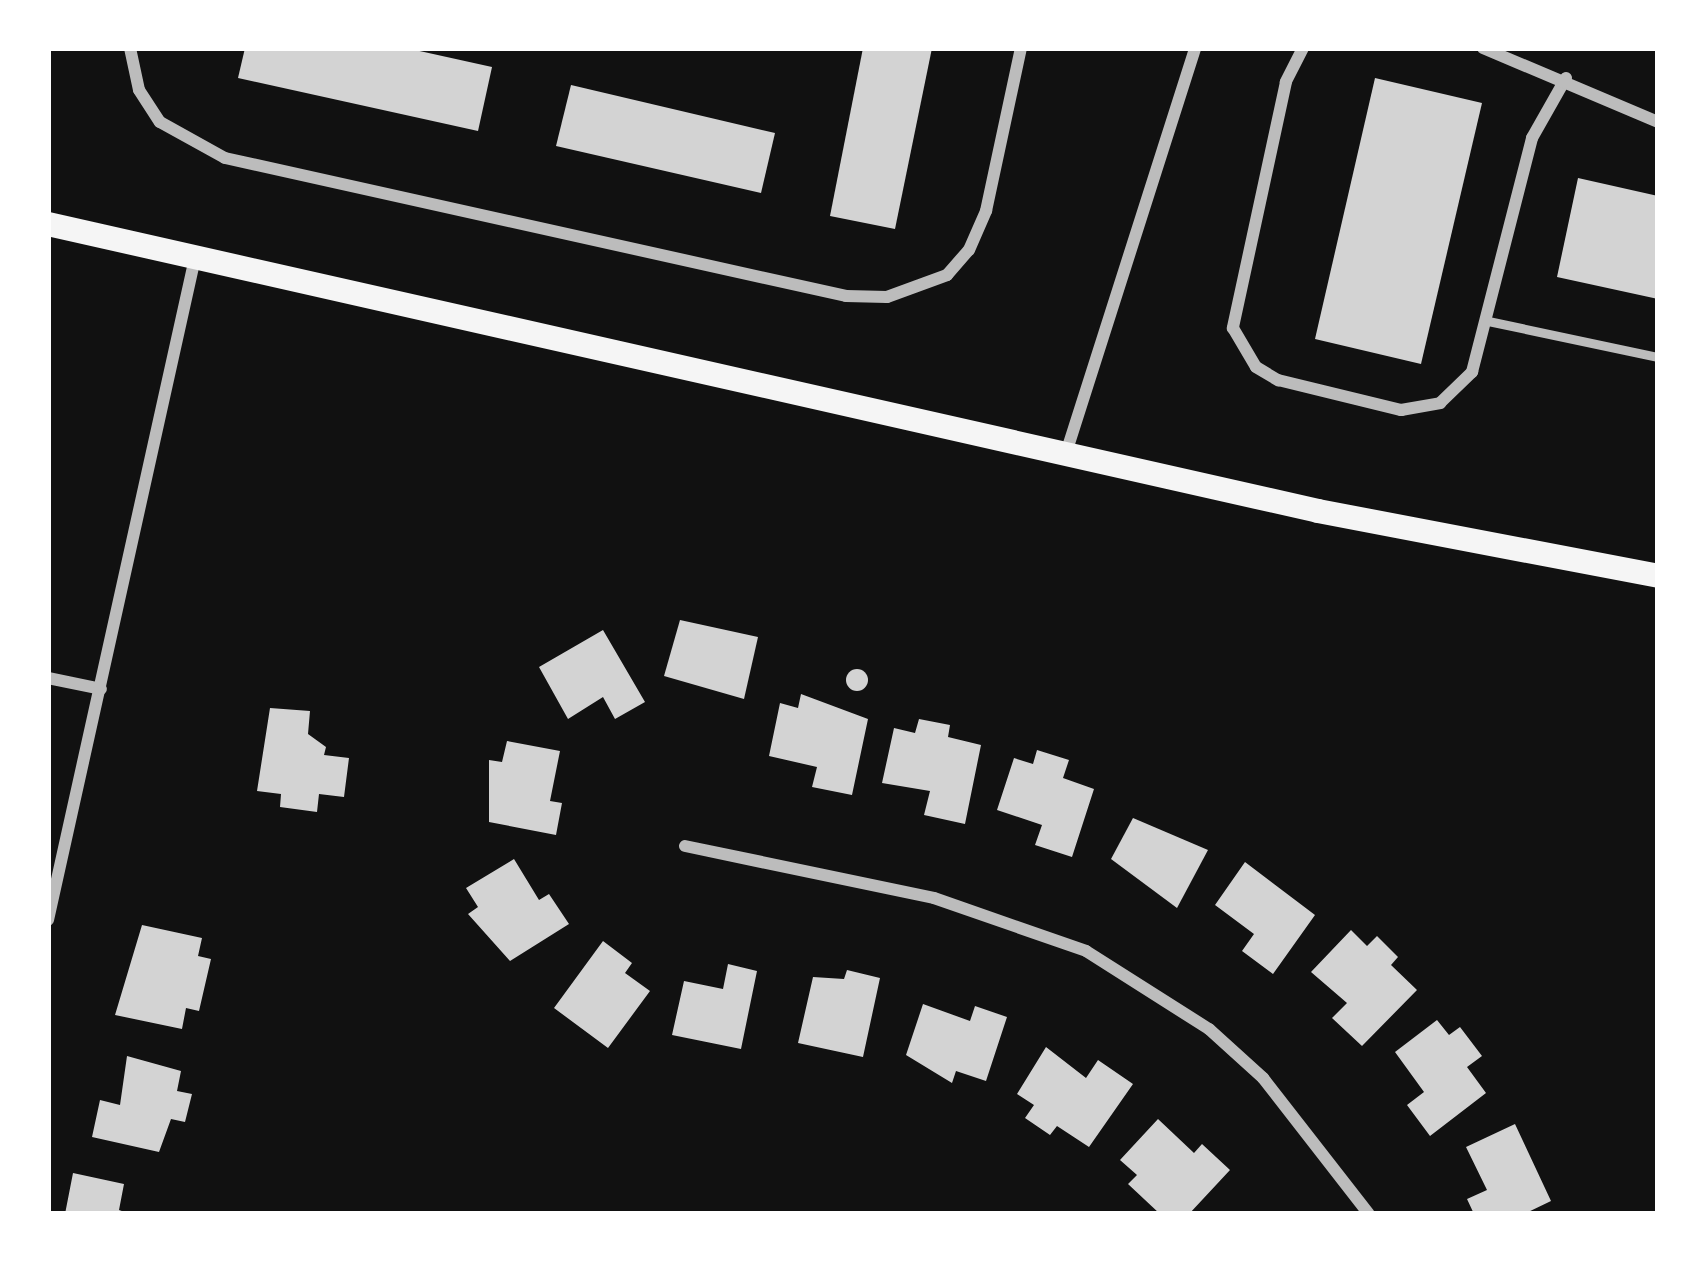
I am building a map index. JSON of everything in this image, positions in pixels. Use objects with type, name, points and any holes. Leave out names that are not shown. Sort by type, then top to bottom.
[{"type":"main road","points":[[48,224],[1066,453],[1658,576]]},
{"type":"street","points":[[130,48],[139,90],[160,122],[225,158],[846,296],[887,297],[947,274],[969,250],[986,212],[1021,48]]},
{"type":"street","points":[[1066,453],[1195,48]]},
{"type":"street","points":[[1303,48],[1286,82],[1234,306],[1241,349],[1278,380],[1420,409],[1460,391],[1488,321],[1532,138],[1566,78]]},
{"type":"street","points":[[1483,48],[1566,78],[1658,122]]},
{"type":"street","points":[[48,920],[195,256]]},
{"type":"street","points":[[48,678],[101,689]]},
{"type":"street","points":[[685,845],[934,898],[1086,951],[1148,986],[1250,1065],[1312,1132],[1369,1214]]},
{"type":"lane","points":[[1488,321],[1658,358]]},
{"type":"building","points":[[245,48],[406,48],[492,67],[478,131],[238,78]]},
{"type":"building","points":[[863,48],[932,48],[895,229],[830,216]]},
{"type":"building","points":[[1375,78],[1482,103],[1421,364],[1315,339]]},
{"type":"building","points":[[571,85],[775,133],[761,193],[556,146]]},
{"type":"building","points":[[1578,178],[1658,196],[1658,299],[1557,277]]},
{"type":"building","points":[[680,620],[758,637],[744,699],[664,676]]},
{"type":"building","points":[[603,630],[645,702],[615,719],[603,697],[568,719],[539,667]]},
{"type":"building","points":[[857,669],[868,680],[857,691],[846,680]]},
{"type":"building","points":[[801,694],[868,719],[852,795],[812,787],[817,767],[769,756],[780,703],[798,708]]},
{"type":"building","points":[[270,708],[310,711],[308,734],[326,747],[324,755],[349,758],[344,797],[319,794],[317,812],[280,807],[281,794],[257,791]]},
{"type":"building","points":[[919,719],[950,725],[948,737],[981,745],[965,824],[924,815],[930,791],[882,783],[894,728],[915,733]]},
{"type":"building","points":[[507,741],[560,751],[550,801],[562,803],[556,835],[489,822],[489,760],[502,762]]},
{"type":"building","points":[[1037,750],[1069,760],[1063,778],[1094,789],[1072,857],[1035,845],[1042,825],[997,810],[1014,758],[1033,764]]},
{"type":"building","points":[[1133,818],[1208,850],[1177,908],[1111,859]]},
{"type":"building","points":[[514,859],[539,900],[549,894],[569,924],[510,961],[468,914],[478,907],[466,888]]},
{"type":"building","points":[[1245,862],[1315,915],[1273,974],[1242,951],[1254,934],[1215,905]]},
{"type":"building","points":[[142,925],[202,938],[198,956],[211,959],[199,1011],[186,1008],[182,1029],[115,1015]]},
{"type":"building","points":[[1351,930],[1367,946],[1377,936],[1398,957],[1391,965],[1417,990],[1362,1046],[1332,1018],[1347,1003],[1311,972]]},
{"type":"building","points":[[603,941],[632,963],[625,973],[650,991],[608,1048],[554,1008]]},
{"type":"building","points":[[728,964],[757,971],[741,1049],[672,1035],[684,981],[723,989]]},
{"type":"building","points":[[847,970],[880,978],[863,1057],[798,1043],[813,977],[844,979]]},
{"type":"building","points":[[923,1004],[970,1021],[975,1006],[1007,1017],[986,1081],[956,1071],[952,1083],[906,1055]]},
{"type":"building","points":[[1437,1020],[1449,1035],[1460,1027],[1482,1056],[1467,1067],[1486,1093],[1430,1136],[1407,1105],[1424,1092],[1395,1052]]},
{"type":"building","points":[[1046,1047],[1086,1078],[1098,1060],[1133,1084],[1089,1147],[1057,1126],[1050,1135],[1025,1118],[1034,1105],[1017,1094]]},
{"type":"building","points":[[127,1056],[181,1071],[177,1091],[192,1094],[185,1122],[171,1119],[159,1152],[92,1137],[100,1100],[120,1105]]},
{"type":"building","points":[[1158,1119],[1194,1153],[1202,1144],[1230,1170],[1189,1214],[1160,1214],[1128,1184],[1137,1175],[1120,1160]]},
{"type":"building","points":[[1515,1124],[1551,1201],[1524,1214],[1474,1214],[1467,1199],[1487,1190],[1466,1147]]},
{"type":"building","points":[[73,1173],[124,1184],[119,1210],[130,1214],[65,1214]]}]
